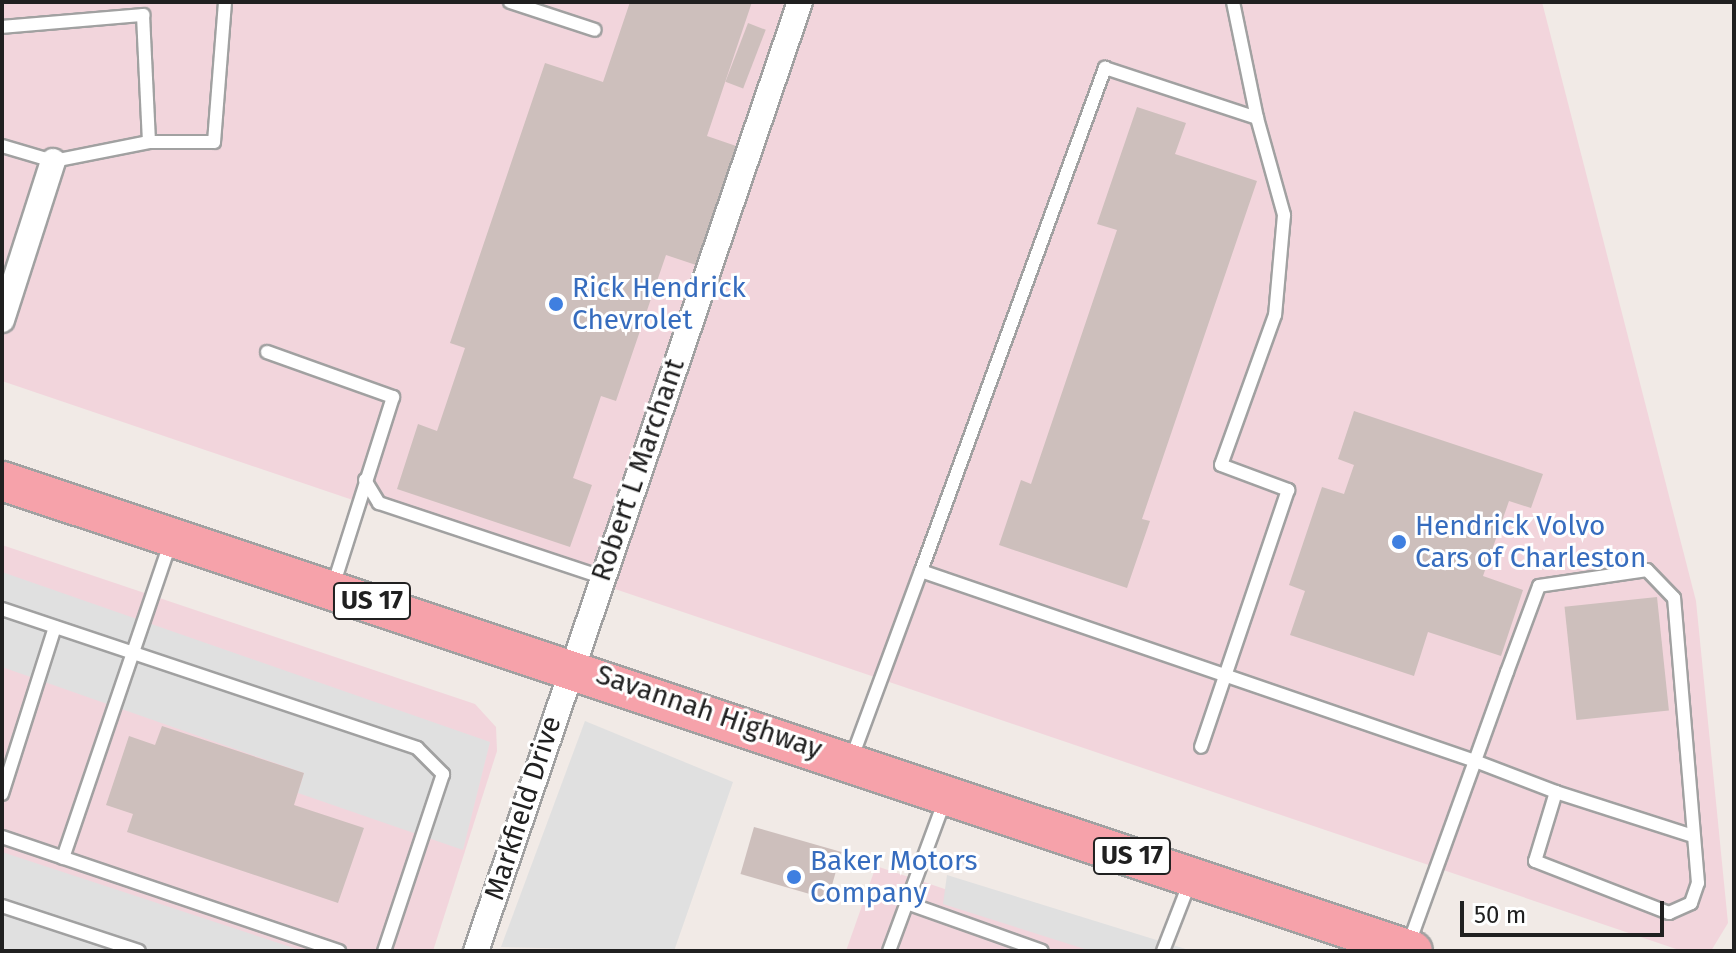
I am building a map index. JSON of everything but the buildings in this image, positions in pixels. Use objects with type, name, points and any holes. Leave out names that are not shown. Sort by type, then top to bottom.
[{"type":"highway","name":"Savannah Highway","points":[[2,481],[571,665],[1410,950]]},
{"type":"street","name":"Robert L Marchant","points":[[571,665],[800,2]]},
{"type":"street","points":[[2,320],[53,161]]},
{"type":"street","name":"Markfield Drive","points":[[476,951],[571,665]]},
{"type":"lane","points":[[2,146],[53,161],[149,142],[214,142],[218,20],[215,2]]},
{"type":"lane","points":[[218,20],[225,2]]},
{"type":"lane","points":[[510,2],[595,30]]},
{"type":"lane","points":[[1201,747],[1288,490],[1221,465],[1275,315],[1284,215],[1257,118],[1233,2]]},
{"type":"lane","points":[[2,27],[143,15],[149,142]]},
{"type":"lane","points":[[851,760],[1105,68],[1257,118]]},
{"type":"lane","points":[[267,352],[393,397],[332,588]]},
{"type":"lane","points":[[365,480],[379,503],[601,577]]},
{"type":"lane","points":[[63,858],[173,537]]},
{"type":"lane","points":[[1410,950],[1539,586],[1647,570],[1674,598],[1690,835],[1698,883],[1691,903],[1669,913],[1535,861],[1556,792]]},
{"type":"lane","points":[[921,571],[1475,761],[1556,792],[1690,835]]},
{"type":"lane","points":[[2,609],[417,748],[443,774],[384,951]]},
{"type":"lane","points":[[2,794],[55,627]]},
{"type":"lane","points":[[889,951],[947,793]]},
{"type":"lane","points":[[2,837],[339,951]]},
{"type":"lane","points":[[1163,951],[1193,876]]},
{"type":"lane","points":[[907,903],[1042,951]]},
{"type":"lane","points":[[2,906],[139,951]]},
{"type":"lane","points":[[290,951],[295,936]]},
{"type":"shaded area","points":[[2,2],[1542,2],[1696,601],[1728,923],[1711,951],[1682,951],[2,381]]},
{"type":"shaded area","points":[[2,545],[475,704],[496,727],[497,751],[433,951],[2,951]]},
{"type":"shaded area","points":[[2,572],[490,742],[463,850],[298,793],[304,773],[2,667]]},
{"type":"shaded area","points":[[585,721],[733,782],[674,951],[501,947]]},
{"type":"shaded area","points":[[2,852],[303,951],[2,951]]},
{"type":"shaded area","points":[[876,866],[1130,951],[846,951]]},
{"type":"shaded area","points":[[947,875],[1192,951],[1091,951],[943,904]]},
{"type":"place","name":"Rick Hendrick Chevrolet","points":[[556,304]]},
{"type":"place","name":"Hendrick Volvo Cars of Charleston","points":[[1399,542]]},
{"type":"place","name":"Baker Motors Company","points":[[794,877]]}]
